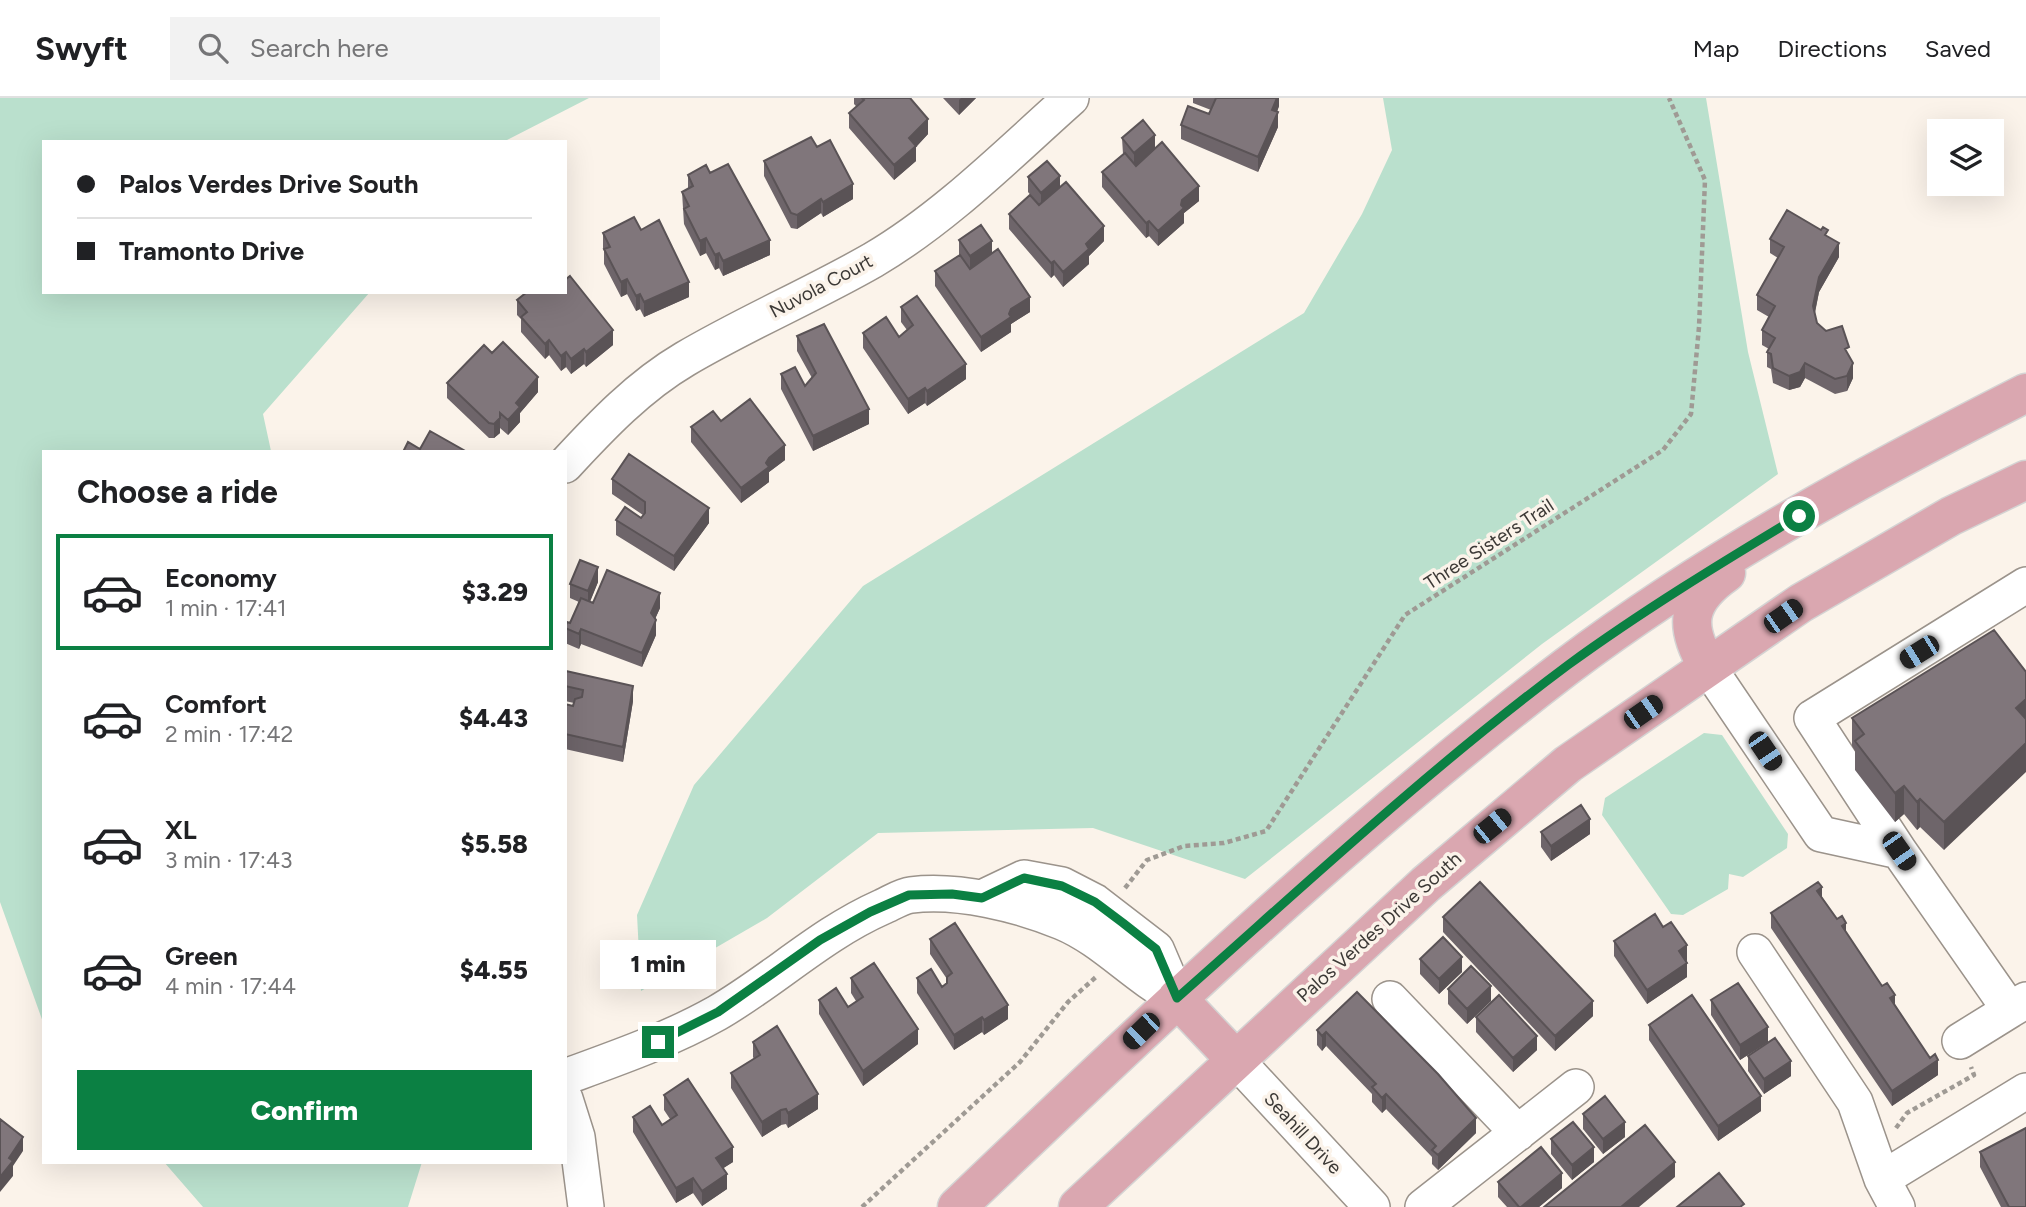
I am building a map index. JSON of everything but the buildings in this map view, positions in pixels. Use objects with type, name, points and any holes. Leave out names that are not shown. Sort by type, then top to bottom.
[{"type":"main road","points":[[957,1207],[1177,998],[1420,785],[1568,666],[1688,584],[1833,497],[1922,446],[2026,393]]},
{"type":"main road","name":"Palos Verdes Drive South","points":[[1078,1207],[1235,1059],[1492,826],[1568,764],[1813,597],[1951,516],[2026,480]]},
{"type":"main road","points":[[1709,667],[1693,642],[1690,623],[1695,605],[1718,578],[1833,497]]},
{"type":"main road","points":[[1177,998],[1235,1059]]},
{"type":"street","name":"Nuvola Court","points":[[567,463],[639,391],[683,360],[873,260],[911,236],[1071,98]]},
{"type":"street","points":[[1960,1041],[2018,1005],[1899,851],[1812,718],[2026,585]]},
{"type":"street","points":[[1709,667],[1821,834],[1899,851]]},
{"type":"street","points":[[982,898],[1024,878],[1062,886],[1095,902],[1156,949],[1177,998]]},
{"type":"street","points":[[567,1076],[658,1042],[718,1012],[820,940],[909,895],[952,894],[982,898],[1061,922],[1093,939],[1150,985],[1177,998]]},
{"type":"street","points":[[1755,952],[1855,1102],[1889,1193],[2026,1091]]},
{"type":"street","points":[[1390,999],[1518,1133]]},
{"type":"street","name":"Seahill Drive","points":[[1235,1059],[1372,1207]]},
{"type":"street","points":[[1423,1207],[1576,1087]]},
{"type":"street","points":[[567,1105],[578,1137],[586,1207]]},
{"type":"path","name":"Three Sisters Trail","points":[[1123,923],[1112,904],[1147,860],[1184,846],[1224,843],[1266,831],[1405,615],[1663,450],[1691,414],[1699,327],[1705,180],[1669,98]]},
{"type":"path","points":[[862,1207],[1020,1062],[1068,1002],[1118,958]]},
{"type":"path","points":[[1895,1129],[1907,1113],[1973,1075],[1960,1041]]},
{"type":"green space","points":[[0,98],[589,98],[507,140],[42,140],[42,294],[368,294],[263,414],[271,450],[42,450],[42,1019],[0,902]]},
{"type":"green space","points":[[1383,98],[1706,98],[1748,352],[1778,474],[1542,644],[1245,879],[1093,828],[878,833],[767,918],[641,991],[637,915],[694,785],[863,586],[1304,313],[1362,214],[1392,150]]},
{"type":"green space","points":[[1704,733],[1722,735],[1788,834],[1787,848],[1743,877],[1729,874],[1728,889],[1683,915],[1671,914],[1602,815],[1605,798]]},
{"type":"green space","points":[[166,1164],[421,1164],[408,1207],[203,1207]]},
{"type":"route","points":[[658,1042],[718,1012],[820,940],[870,912],[909,895],[952,894],[982,898],[1024,878],[1062,886],[1095,902],[1123,923],[1156,949],[1177,998],[1420,785],[1568,666],[1688,584],[1799,516]]}]
